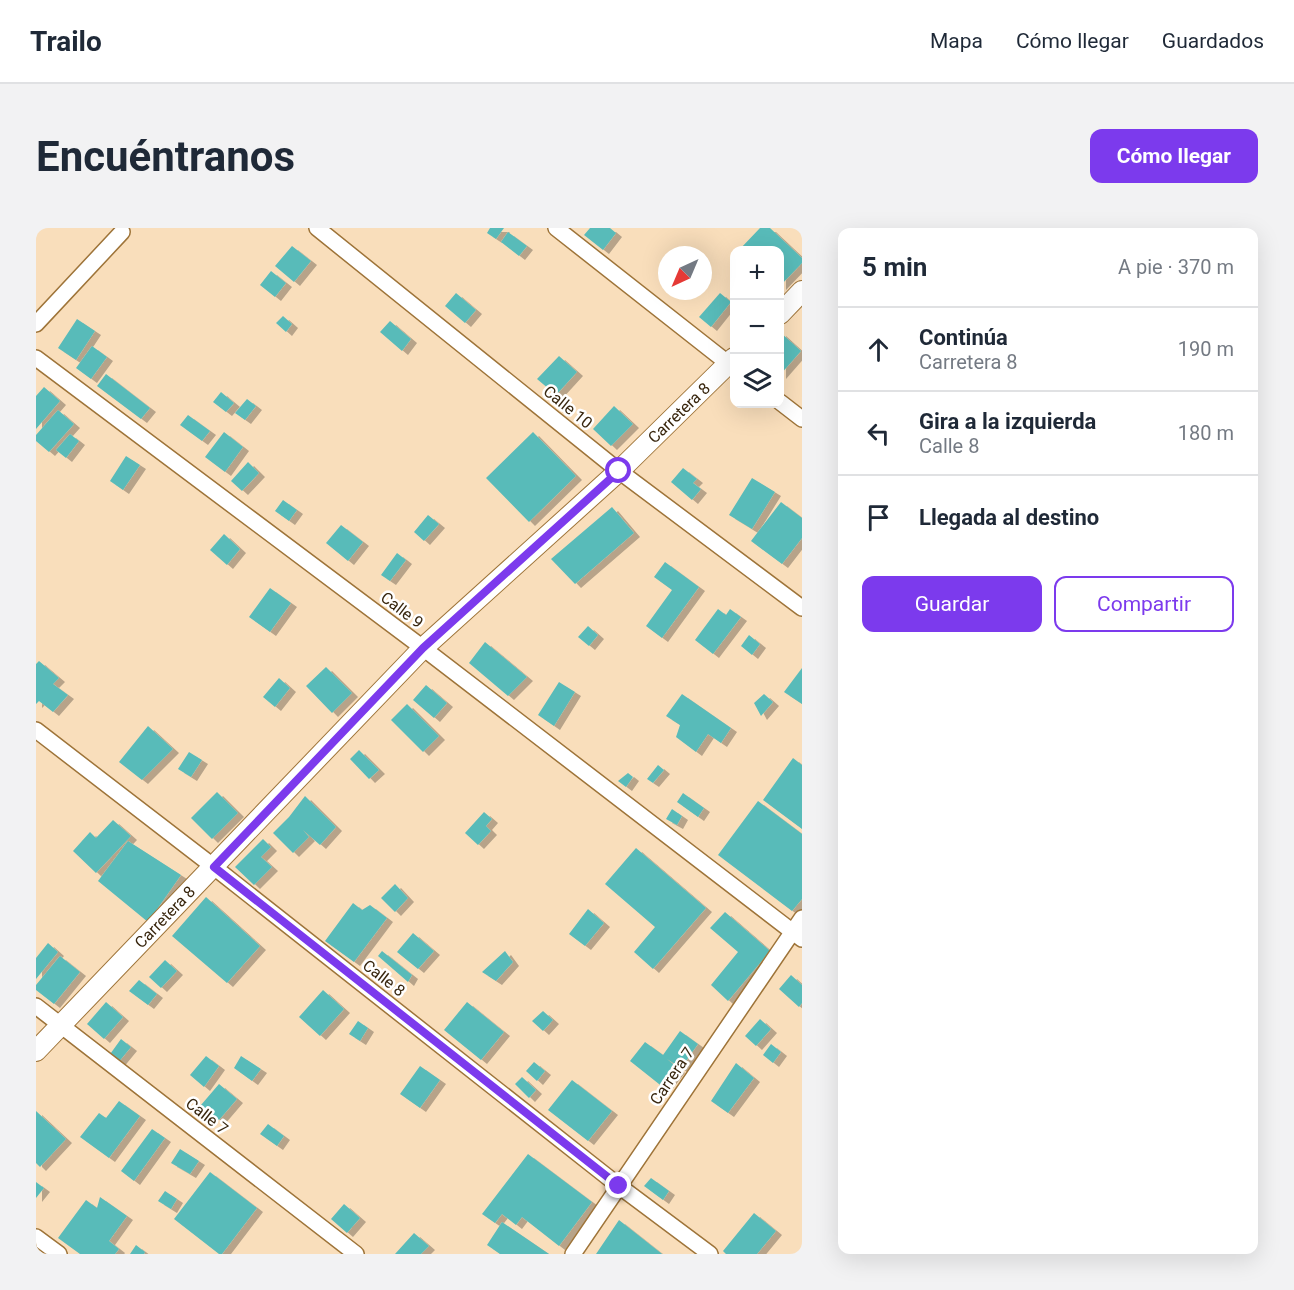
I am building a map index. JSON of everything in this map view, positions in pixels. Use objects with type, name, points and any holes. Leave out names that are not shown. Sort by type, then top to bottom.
[{"type":"street","name":"Calle 10","points":[[317,228],[619,471],[802,608]]},
{"type":"street","points":[[556,228],[730,361]]},
{"type":"street","points":[[36,324],[122,232]]},
{"type":"street","points":[[784,310],[802,291]]},
{"type":"street","name":"Calle 9","points":[[36,358],[423,648],[797,935]]},
{"type":"street","name":"Carretera 8","points":[[36,1051],[423,648],[619,471],[730,366]]},
{"type":"street","points":[[784,405],[802,419]]},
{"type":"street","name":"Calle 8","points":[[36,730],[619,1186],[710,1254]]},
{"type":"street","name":"Carrera 7","points":[[573,1254],[797,935],[802,918]]},
{"type":"street","name":"Calle 7","points":[[36,1006],[356,1254]]},
{"type":"street","points":[[36,1237],[59,1254]]},
{"type":"building","points":[[490,228],[504,228],[496,239],[487,233]]},
{"type":"building","points":[[590,228],[610,228],[616,233],[603,250],[584,235]]},
{"type":"building","points":[[760,228],[770,228],[802,258],[802,263],[784,282],[784,246],[743,246]]},
{"type":"building","points":[[508,232],[527,246],[519,256],[501,242]]},
{"type":"building","points":[[292,246],[311,261],[294,282],[275,266]]},
{"type":"building","points":[[271,271],[286,283],[275,297],[260,285]]},
{"type":"building","points":[[456,293],[476,310],[465,323],[445,306]]},
{"type":"building","points":[[720,293],[730,301],[711,327],[699,317]]},
{"type":"building","points":[[283,316],[292,324],[286,332],[276,323]]},
{"type":"building","points":[[77,319],[95,331],[76,360],[58,348]]},
{"type":"building","points":[[390,321],[411,339],[402,351],[380,332]]},
{"type":"building","points":[[784,336],[801,351],[784,370]]},
{"type":"building","points":[[92,346],[107,357],[91,379],[76,368]]},
{"type":"building","points":[[559,356],[577,372],[556,395],[537,379]]},
{"type":"building","points":[[106,374],[150,408],[141,419],[97,386]]},
{"type":"building","points":[[44,387],[60,401],[36,429],[36,396]]},
{"type":"building","points":[[221,392],[234,403],[226,412],[213,402]]},
{"type":"building","points":[[247,399],[256,406],[245,420],[235,413]]},
{"type":"building","points":[[614,406],[633,424],[611,446],[593,429]]},
{"type":"building","points":[[58,410],[74,424],[49,452],[36,441],[36,435]]},
{"type":"building","points":[[188,415],[210,431],[202,441],[180,425]]},
{"type":"building","points":[[224,432],[243,447],[225,472],[205,457]]},
{"type":"building","points":[[533,432],[576,476],[529,522],[486,478]]},
{"type":"building","points":[[70,434],[79,441],[66,458],[56,450]]},
{"type":"building","points":[[126,456],[140,465],[123,490],[110,481]]},
{"type":"building","points":[[248,462],[259,473],[242,491],[231,481]]},
{"type":"building","points":[[683,468],[697,479],[693,483],[701,489],[692,500],[671,482]]},
{"type":"building","points":[[752,478],[775,492],[752,529],[729,515]]},
{"type":"building","points":[[283,500],[297,510],[289,521],[275,511]]},
{"type":"building","points":[[781,502],[802,518],[802,538],[782,564],[751,541]]},
{"type":"building","points":[[612,507],[634,533],[575,584],[551,559]]},
{"type":"building","points":[[428,515],[439,524],[424,541],[414,532]]},
{"type":"building","points":[[341,525],[363,542],[348,561],[326,543]]},
{"type":"building","points":[[224,534],[240,549],[227,565],[210,550]]},
{"type":"building","points":[[397,553],[406,560],[390,581],[381,575]]},
{"type":"building","points":[[665,562],[699,587],[662,638],[646,626],[672,590],[654,577]]},
{"type":"building","points":[[270,588],[291,603],[270,632],[249,617]]},
{"type":"building","points":[[718,609],[726,615],[730,609],[741,617],[713,654],[695,640]]},
{"type":"building","points":[[588,626],[598,635],[589,646],[578,637]]},
{"type":"building","points":[[749,635],[760,644],[752,655],[741,646]]},
{"type":"building","points":[[485,642],[527,677],[508,696],[469,663]]},
{"type":"building","points":[[39,661],[59,678],[53,684],[68,695],[53,712],[39,701],[36,704],[36,664]]},
{"type":"building","points":[[326,667],[352,693],[332,713],[306,686]]},
{"type":"building","points":[[802,668],[802,704],[784,692]]},
{"type":"building","points":[[279,678],[290,688],[275,707],[263,697]]},
{"type":"building","points":[[559,682],[575,692],[554,726],[538,715]]},
{"type":"building","points":[[426,685],[447,703],[434,718],[413,700]]},
{"type":"building","points":[[682,694],[731,728],[721,743],[708,734],[696,752],[676,737],[680,725],[666,716]]},
{"type":"building","points":[[764,694],[773,702],[761,716],[754,703]]},
{"type":"building","points":[[407,704],[439,736],[423,752],[391,720]]},
{"type":"building","points":[[148,726],[173,749],[142,780],[119,762]]},
{"type":"building","points":[[359,750],[379,770],[369,779],[350,759]]},
{"type":"building","points":[[189,752],[202,760],[191,777],[178,769]]},
{"type":"building","points":[[793,758],[802,765],[802,829],[763,800]]},
{"type":"building","points":[[658,765],[664,770],[653,783],[647,779]]},
{"type":"building","points":[[628,773],[633,777],[626,787],[618,781]]},
{"type":"building","points":[[217,792],[238,813],[212,839],[191,818]]},
{"type":"building","points":[[683,793],[704,808],[698,817],[677,802]]},
{"type":"building","points":[[305,796],[336,827],[320,845],[303,830],[309,837],[293,853],[273,833]]},
{"type":"building","points":[[758,801],[802,834],[802,899],[792,911],[718,855]]},
{"type":"building","points":[[672,809],[682,816],[677,825],[666,819]]},
{"type":"building","points":[[484,812],[492,819],[486,826],[491,831],[478,845],[465,833]]},
{"type":"building","points":[[113,820],[131,836],[96,873],[73,851],[90,832],[96,838]]},
{"type":"building","points":[[263,839],[271,847],[261,857],[272,867],[254,885],[235,867]]},
{"type":"building","points":[[128,841],[181,875],[148,922],[98,881]]},
{"type":"building","points":[[636,848],[706,908],[653,969],[634,952],[655,927],[605,884]]},
{"type":"building","points":[[395,884],[408,898],[395,912],[381,898]]},
{"type":"building","points":[[206,897],[260,946],[227,983],[172,936]]},
{"type":"building","points":[[353,903],[362,910],[370,905],[387,918],[354,962],[325,941]]},
{"type":"building","points":[[588,909],[604,923],[585,946],[569,934]]},
{"type":"building","points":[[725,912],[770,951],[728,1001],[711,985],[738,952],[710,928]]},
{"type":"building","points":[[413,933],[434,951],[418,969],[397,952]]},
{"type":"building","points":[[48,943],[58,952],[36,979],[36,958]]},
{"type":"building","points":[[382,951],[412,975],[408,982],[378,956]]},
{"type":"building","points":[[505,951],[513,962],[496,981],[482,972]]},
{"type":"building","points":[[60,956],[80,972],[54,1004],[36,990],[36,985]]},
{"type":"building","points":[[165,960],[177,971],[161,988],[149,977]]},
{"type":"building","points":[[791,975],[802,985],[802,1003],[799,1007],[779,989]]},
{"type":"building","points":[[139,980],[157,994],[148,1005],[129,991]]},
{"type":"building","points":[[323,990],[344,1009],[320,1036],[299,1017]]},
{"type":"building","points":[[106,1002],[123,1017],[104,1039],[87,1024]]},
{"type":"building","points":[[467,1002],[504,1032],[481,1060],[444,1030]]},
{"type":"building","points":[[543,1011],[553,1020],[543,1031],[532,1021]]},
{"type":"building","points":[[760,1019],[771,1029],[756,1046],[745,1036]]},
{"type":"building","points":[[358,1021],[368,1028],[360,1041],[349,1034]]},
{"type":"building","points":[[680,1031],[698,1044],[681,1068],[667,1059],[679,1069],[664,1088],[630,1061],[645,1042],[663,1055]]},
{"type":"building","points":[[121,1039],[131,1047],[117,1064],[108,1057]]},
{"type":"building","points":[[771,1044],[781,1052],[773,1063],[763,1055]]},
{"type":"building","points":[[206,1056],[219,1066],[204,1087],[190,1075]]},
{"type":"building","points":[[241,1056],[261,1069],[252,1081],[234,1068]]},
{"type":"building","points":[[534,1062],[545,1071],[537,1081],[526,1071]]},
{"type":"building","points":[[736,1063],[754,1078],[728,1113],[711,1101]]},
{"type":"building","points":[[420,1066],[440,1080],[420,1108],[400,1094]]},
{"type":"building","points":[[522,1077],[536,1090],[529,1098],[515,1084]]},
{"type":"building","points":[[572,1080],[612,1111],[588,1141],[548,1110]]},
{"type":"building","points":[[219,1084],[237,1099],[219,1120],[201,1105]]},
{"type":"building","points":[[119,1101],[140,1116],[109,1158],[80,1137],[99,1113],[106,1118]]},
{"type":"building","points":[[36,1111],[66,1139],[40,1167],[36,1163]]},
{"type":"building","points":[[268,1124],[284,1136],[277,1146],[260,1134]]},
{"type":"building","points":[[152,1129],[165,1138],[134,1181],[121,1171]]},
{"type":"building","points":[[180,1149],[199,1161],[190,1174],[171,1163]]},
{"type":"building","points":[[528,1154],[592,1202],[559,1246],[522,1217],[516,1225],[502,1214],[495,1223],[482,1214]]},
{"type":"building","points":[[210,1172],[257,1208],[222,1254],[174,1219]]},
{"type":"building","points":[[651,1178],[669,1191],[663,1200],[644,1186]]},
{"type":"building","points":[[36,1182],[44,1188],[36,1198]]},
{"type":"building","points":[[165,1191],[177,1199],[171,1209],[158,1201]]},
{"type":"building","points":[[100,1197],[127,1216],[109,1241],[119,1249],[115,1254],[80,1254],[58,1238],[86,1200],[97,1208]]},
{"type":"building","points":[[344,1204],[360,1218],[347,1233],[331,1219]]},
{"type":"building","points":[[754,1213],[776,1231],[757,1254],[726,1254],[723,1251]]},
{"type":"building","points":[[619,1220],[662,1254],[596,1254]]},
{"type":"building","points":[[502,1222],[549,1254],[500,1254],[487,1245]]},
{"type":"building","points":[[414,1233],[429,1246],[421,1254],[395,1254]]},
{"type":"building","points":[[136,1245],[145,1252],[144,1254],[130,1254]]},
{"type":"route","points":[[619,471],[423,648],[214,867],[619,1186]]}]
